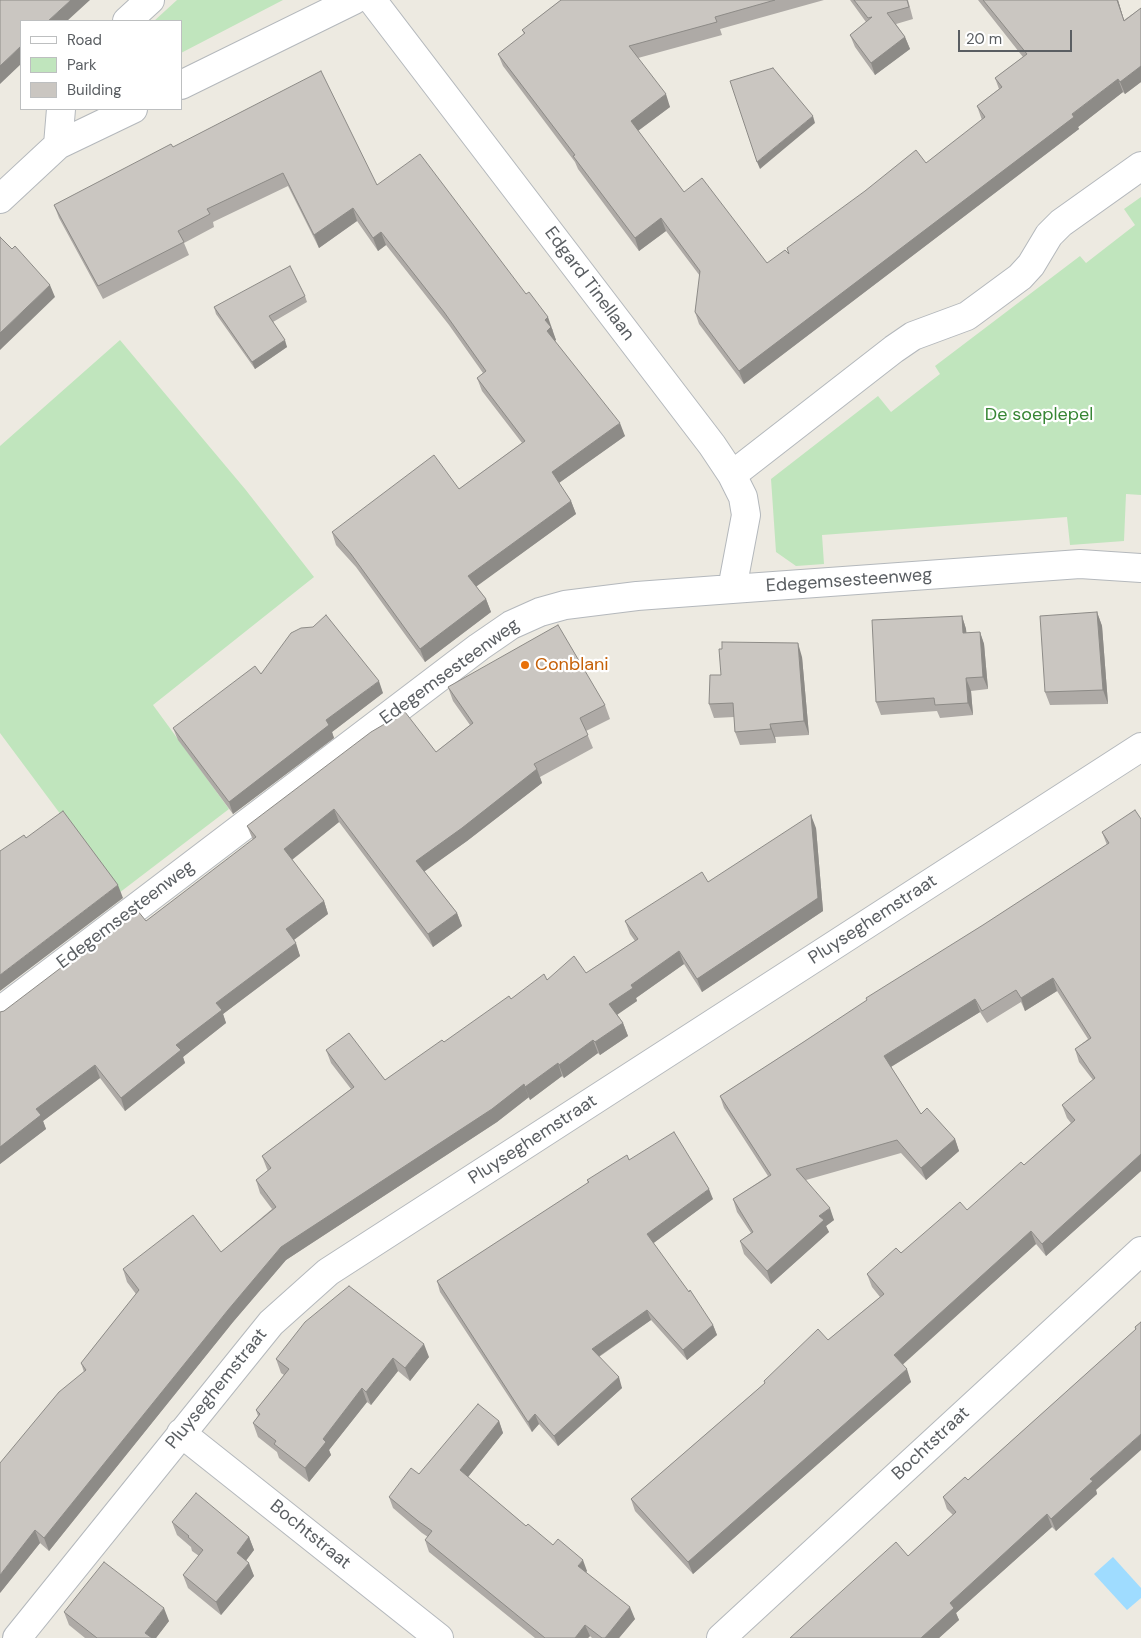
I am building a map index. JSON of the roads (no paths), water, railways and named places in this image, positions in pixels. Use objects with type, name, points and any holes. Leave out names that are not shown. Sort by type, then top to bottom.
[{"type":"street","points":[[128,20],[150,0]]},
{"type":"street","points":[[182,85],[354,0]]},
{"type":"street","name":"Edgard Tinellaan","points":[[372,0],[712,445],[732,475],[743,497],[746,515],[732,589]]},
{"type":"street","points":[[58,145],[61,110]]},
{"type":"street","points":[[0,199],[58,145],[131,110]]},
{"type":"street","points":[[732,475],[894,349],[913,336],[967,316],[1020,277],[1031,265],[1049,235],[1060,223],[1141,166]]},
{"type":"street","name":"Edegemsesteenweg","points":[[0,1011],[479,647],[511,625],[540,612],[571,604],[637,596],[732,589],[1080,564],[1141,568]]},
{"type":"street","name":"Pluyseghemstraat","points":[[17,1638],[271,1324],[328,1272],[1141,747]]},
{"type":"street","name":"Bochtstraat","points":[[721,1638],[1141,1251]]},
{"type":"street","name":"Bochtstraat","points":[[181,1433],[439,1638]]},
{"type":"water","points":[[1113,1557],[1141,1588],[1141,1598],[1127,1610],[1094,1574]]},
{"type":"place","name":"Conblani","points":[[525,665]]},
{"type":"park label","name":"De soeplepel","points":[[1039,415]]}]
